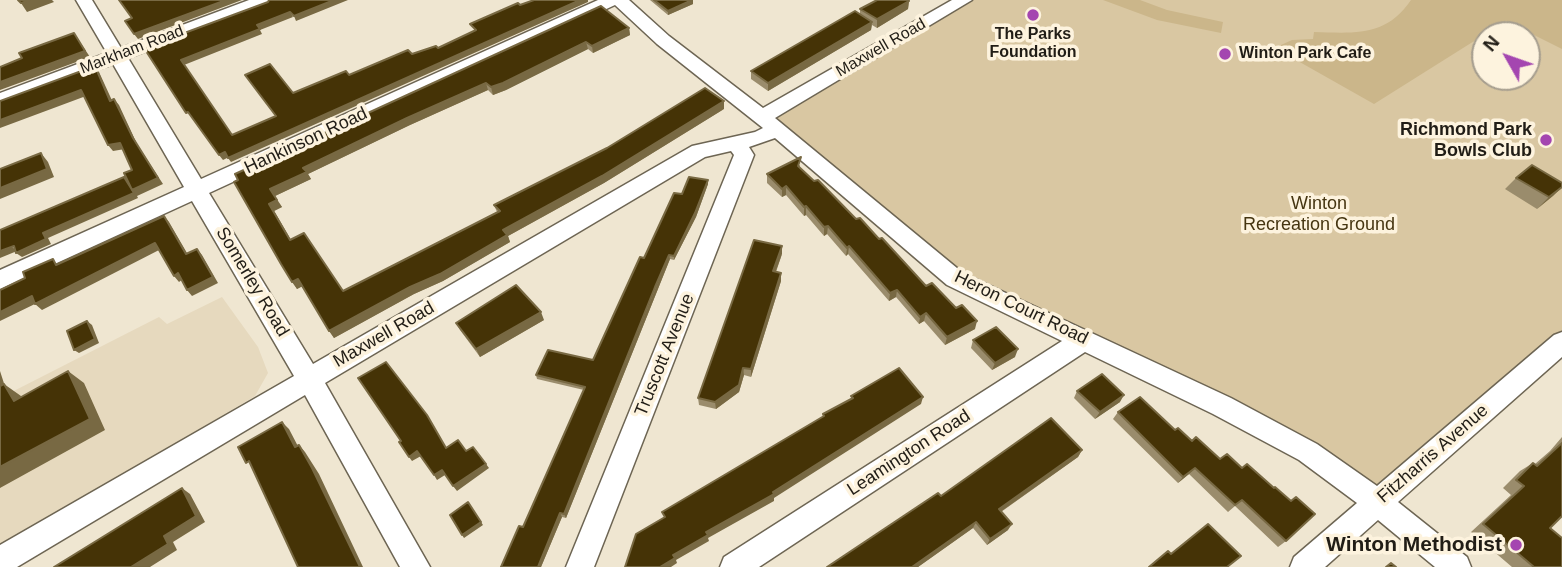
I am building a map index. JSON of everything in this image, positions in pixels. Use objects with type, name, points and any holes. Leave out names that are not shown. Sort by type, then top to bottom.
[{"type":"street","name":"Somerley Road","points":[[83,0],[198,190],[416,567]]},
{"type":"street","name":"Markham Road","points":[[0,100],[264,0]]},
{"type":"street","name":"Hankinson Road","points":[[0,279],[612,0]]},
{"type":"street","name":"Heron Court Road","points":[[620,0],[663,40],[769,123],[955,279],[1222,406],[1308,452],[1377,502],[1457,567]]},
{"type":"street","name":"Maxwell Road","points":[[0,561],[699,151],[761,138],[769,123],[964,0]]},
{"type":"street","name":"Truscott Avenue","points":[[580,567],[740,166],[744,155],[737,144]]},
{"type":"street","name":"Leamington Road","points":[[734,567],[1084,339]]},
{"type":"street","name":"Fitzharris Avenue","points":[[1304,567],[1562,342]]},
{"type":"shaded area","points":[[1103,0],[1140,0],[1167,10],[1223,22],[1221,33],[1157,20]]},
{"type":"shaded area","points":[[1411,0],[1562,0],[1562,49],[1541,38],[1541,21],[1471,21],[1471,43],[1374,104],[1282,52],[1281,45],[1292,40],[1313,39],[1314,32],[1369,30],[1391,21]]},
{"type":"shaded area","points":[[222,297],[258,347],[268,373],[255,396],[0,548],[0,398],[159,317],[167,324]]},
{"type":"green space","name":"Winton Recreation Ground","points":[[964,0],[1562,0],[1562,342],[1377,502],[1308,452],[955,279],[762,117]]},
{"type":"building","points":[[119,0],[226,0],[134,34],[125,21],[132,18]]},
{"type":"building","points":[[269,0],[334,0],[294,16],[290,12],[257,25],[260,29],[181,60],[232,135],[276,116],[245,75],[270,64],[293,93],[346,71],[349,75],[408,50],[412,54],[436,46],[438,48],[476,30],[470,24],[518,3],[520,5],[534,0],[580,0],[228,158],[225,152],[219,155],[188,112],[186,113],[144,48]]},
{"type":"building","points":[[654,0],[692,0],[668,11]]},
{"type":"building","points":[[877,0],[909,1],[877,19],[860,9]]},
{"type":"building","points":[[601,6],[629,28],[592,46],[586,42],[503,83],[491,87],[486,83],[407,118],[303,168],[307,172],[270,189],[277,200],[269,204],[290,240],[304,233],[343,291],[500,211],[494,205],[607,148],[705,88],[724,101],[602,176],[503,230],[507,235],[440,274],[410,287],[329,331],[298,279],[292,282],[281,264],[234,182],[238,180],[235,174]]},
{"type":"building","points":[[855,11],[872,22],[768,83],[751,71]]},
{"type":"building","points":[[74,33],[85,51],[0,82],[0,67],[22,58],[19,53]]},
{"type":"building","points":[[95,66],[110,101],[114,99],[133,138],[158,178],[132,190],[124,173],[132,170],[120,143],[108,145],[81,90],[0,120],[0,101]]},
{"type":"building","points":[[41,153],[47,169],[0,188],[0,169]]},
{"type":"building","points":[[801,157],[798,166],[814,181],[818,180],[879,239],[882,238],[926,286],[932,283],[956,308],[962,305],[977,321],[947,337],[926,313],[920,317],[897,290],[890,293],[849,246],[847,248],[828,226],[824,227],[786,186],[782,189],[767,174]]},
{"type":"building","points":[[1532,165],[1562,183],[1562,187],[1549,197],[1516,178]]},
{"type":"building","points":[[124,177],[134,193],[43,233],[46,239],[16,253],[14,246],[0,251],[0,230]]},
{"type":"building","points":[[689,177],[708,180],[674,256],[669,255],[655,287],[564,514],[560,513],[538,567],[501,567],[519,526],[523,527],[585,387],[536,375],[548,350],[593,360],[640,257],[644,258],[674,193],[682,194]]},
{"type":"building","points":[[164,216],[186,254],[197,249],[213,277],[187,290],[178,273],[174,276],[155,243],[35,304],[32,296],[0,312],[0,290],[25,278],[23,272],[53,259],[56,265]]},
{"type":"building","points":[[754,240],[782,246],[773,271],[781,273],[751,369],[743,368],[739,385],[715,402],[698,398]]},
{"type":"building","points":[[516,285],[541,312],[476,349],[456,323]]},
{"type":"building","points":[[87,321],[95,339],[74,350],[67,331]]},
{"type":"building","points":[[996,327],[1018,349],[995,363],[973,340]]},
{"type":"building","points":[[386,362],[427,415],[446,448],[458,440],[466,451],[473,447],[486,464],[453,486],[442,470],[434,475],[417,451],[409,457],[358,378]]},
{"type":"building","points":[[899,368],[923,397],[773,492],[774,494],[706,532],[708,535],[673,555],[675,558],[660,567],[625,567],[636,534],[665,517],[662,512]]},
{"type":"building","points":[[68,371],[90,419],[0,467],[0,386],[4,384],[14,401]]},
{"type":"building","points":[[1102,374],[1124,395],[1100,412],[1077,391]]},
{"type":"building","points":[[1140,397],[1175,430],[1178,428],[1192,441],[1196,437],[1220,459],[1227,454],[1242,468],[1247,464],[1291,501],[1296,497],[1315,514],[1286,541],[1242,500],[1235,505],[1195,468],[1183,477],[1118,412]]},
{"type":"building","points":[[1051,418],[1082,450],[999,509],[1012,524],[990,539],[976,522],[912,567],[827,567],[938,493],[941,496]]},
{"type":"building","points":[[282,422],[295,447],[299,445],[312,468],[360,567],[298,567],[249,461],[246,463],[238,447]]},
{"type":"building","points":[[1562,443],[1562,516],[1550,528],[1562,538],[1562,567],[1534,567],[1483,524],[1524,486],[1516,480],[1533,463],[1537,466]]},
{"type":"building","points":[[182,488],[196,516],[164,536],[168,544],[131,567],[54,567]]},
{"type":"building","points":[[468,502],[481,522],[462,535],[450,515]]},
{"type":"building","points":[[1208,524],[1241,556],[1227,567],[1149,567],[1168,551],[1171,554]]},
{"type":"place","name":"The Parks Foundation","points":[[1033,15]]},
{"type":"place","name":"Winton Park Cafe","points":[[1225,54]]},
{"type":"place","name":"Richmond Park Bowls Club","points":[[1546,140]]},
{"type":"place","name":"Winton Methodist","points":[[1516,545]]}]
